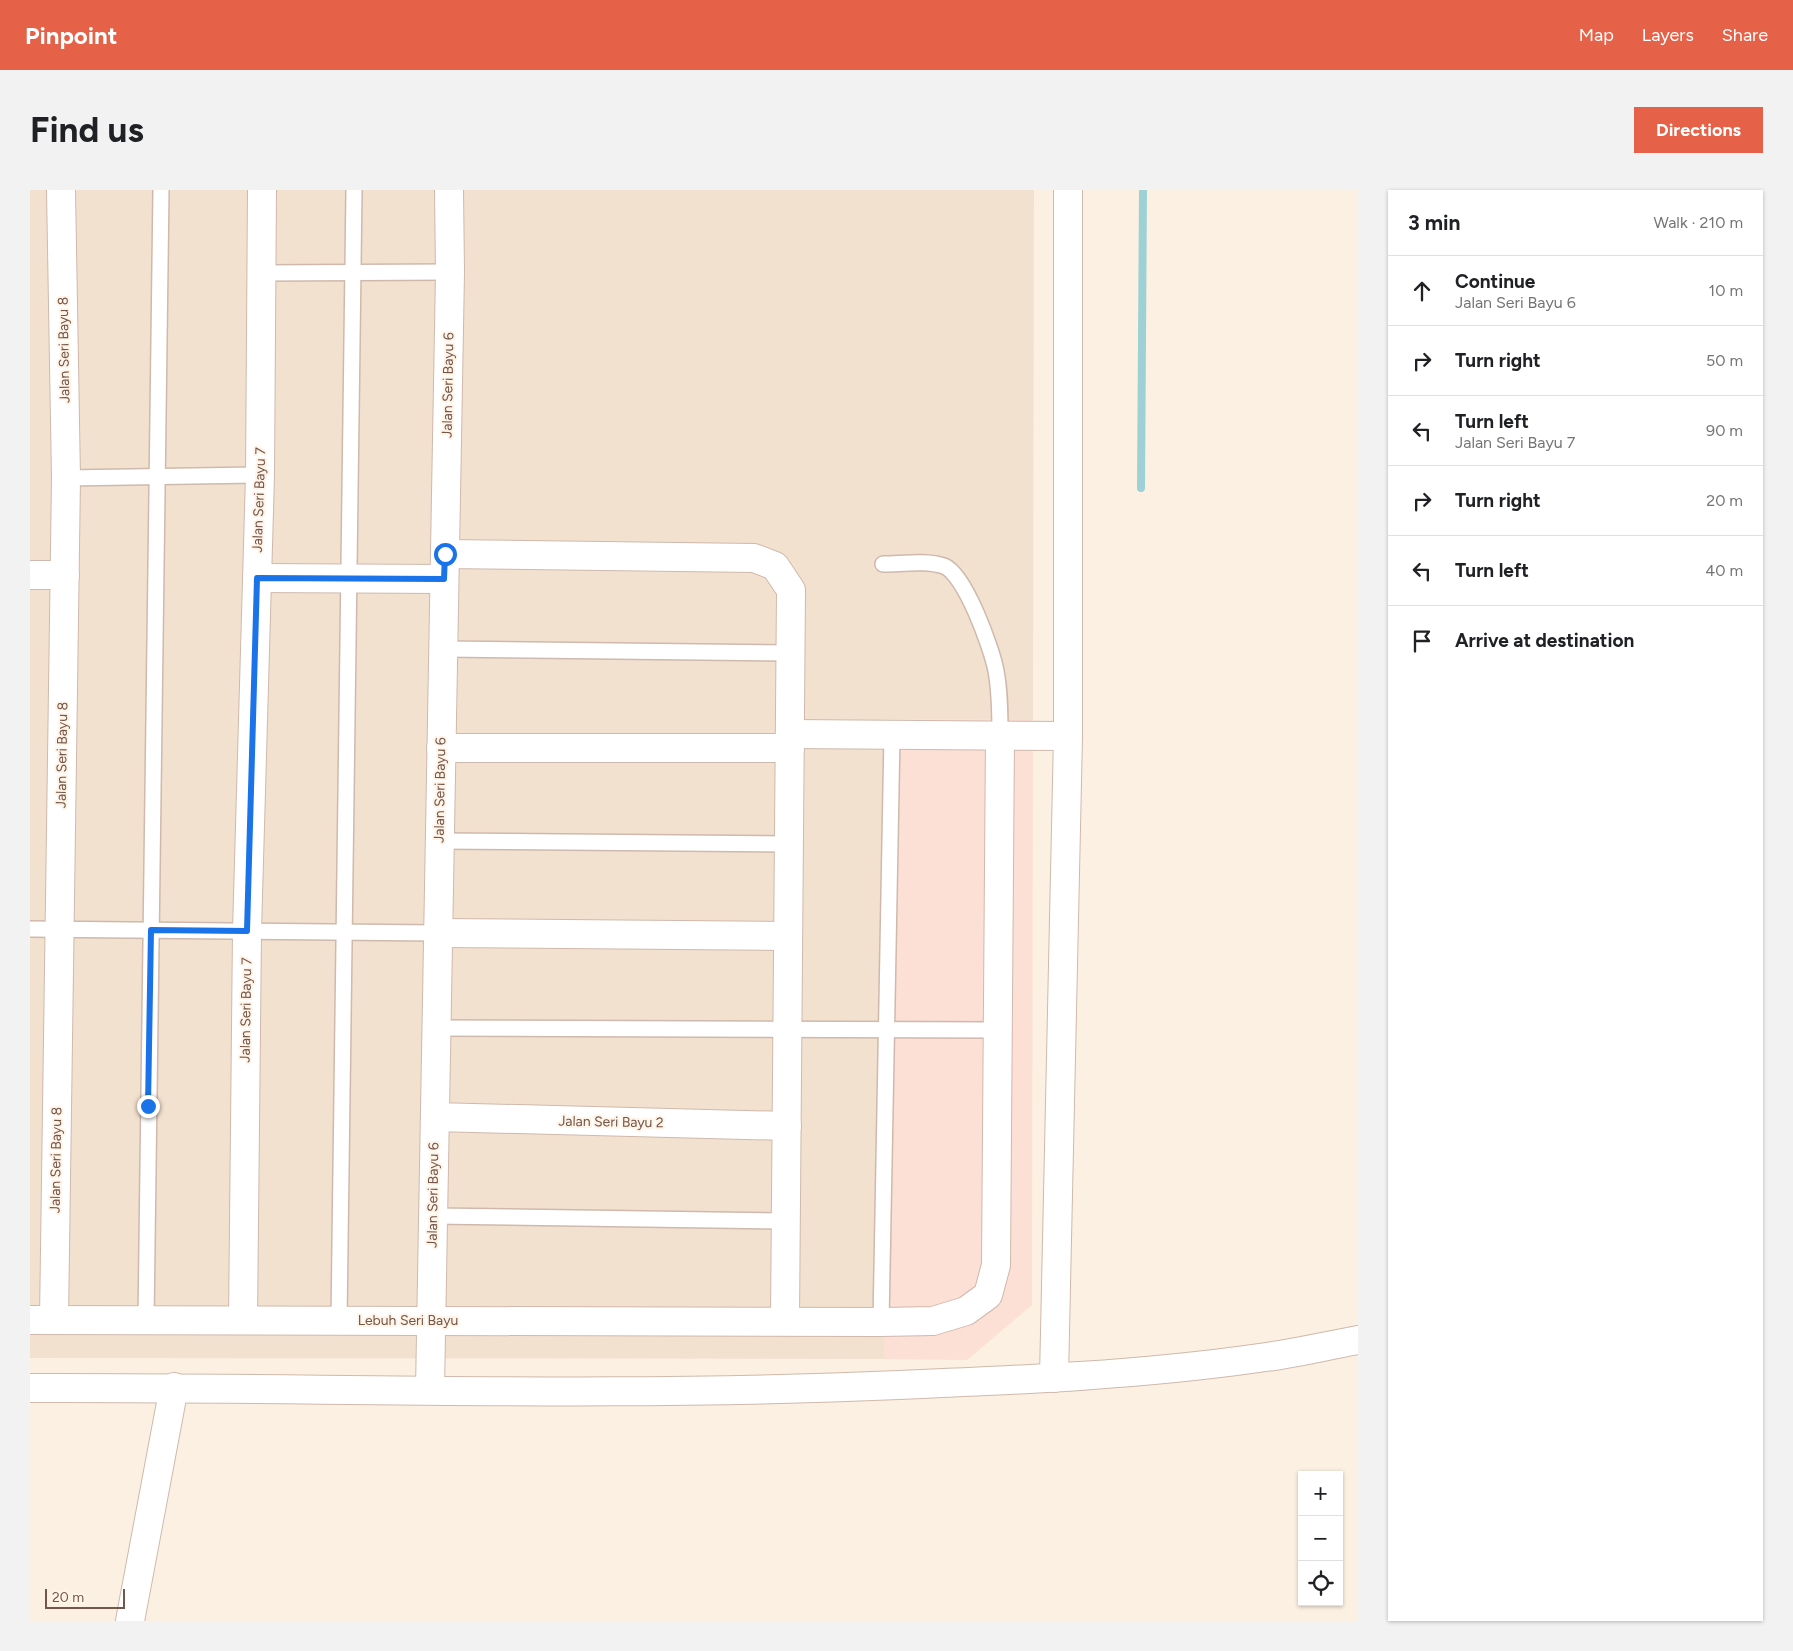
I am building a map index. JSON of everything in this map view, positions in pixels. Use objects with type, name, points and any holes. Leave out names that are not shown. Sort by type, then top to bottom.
[{"type":"street","name":"Jalan Seri Bayu 8","points":[[42,1320],[59,930],[65,575],[66,478],[61,190]]},
{"type":"street","name":"Jalan Seri Bayu 7","points":[[242,1320],[247,931],[260,475],[262,190]]},
{"type":"street","name":"Jalan Seri Bayu 6","points":[[430,1390],[450,190]]},
{"type":"street","points":[[1054,1378],[1068,736],[1068,190]]},
{"type":"street","points":[[257,578],[349,579],[444,566],[754,558],[775,566],[791,590],[785,1320]]},
{"type":"street","points":[[30,575],[65,575]]},
{"type":"street","points":[[441,748],[790,741],[892,735],[1068,736]]},
{"type":"street","name":"Lebuh Seri Bayu","points":[[42,1320],[785,1320],[881,1322],[933,1321],[966,1310],[988,1295],[996,1265],[1000,736]]},
{"type":"street","points":[[438,933],[788,936]]},
{"type":"street","name":"Jalan Seri Bayu 2","points":[[435,1117],[787,1126]]},
{"type":"street","points":[[30,1388],[174,1387],[612,1392],[793,1390],[1054,1378],[1262,1358],[1358,1340]]},
{"type":"street","points":[[130,1621],[174,1387]]},
{"type":"lane","points":[[146,1320],[162,190]]},
{"type":"lane","points":[[339,1320],[354,190]]},
{"type":"lane","points":[[262,272],[450,272]]},
{"type":"lane","points":[[66,478],[260,475]]},
{"type":"lane","points":[[883,564],[924,563],[945,566],[961,583],[984,629],[996,671],[1000,736]]},
{"type":"lane","points":[[443,649],[791,653]]},
{"type":"lane","points":[[881,1322],[892,735]]},
{"type":"lane","points":[[440,841],[789,844]]},
{"type":"lane","points":[[30,929],[438,933]]},
{"type":"lane","points":[[436,1028],[998,1030]]},
{"type":"lane","points":[[433,1216],[786,1221]]},
{"type":"shaded area","points":[[30,190],[1034,190],[1033,720],[885,719],[884,1359],[30,1358]]},
{"type":"shaded area","points":[[885,719],[1033,720],[1032,1305],[967,1360],[884,1359]]},
{"type":"waterway","points":[[1141,488],[1143,190]]},
{"type":"route","points":[[148,1106],[151,930],[247,931],[257,578],[444,579],[445,554]]}]
